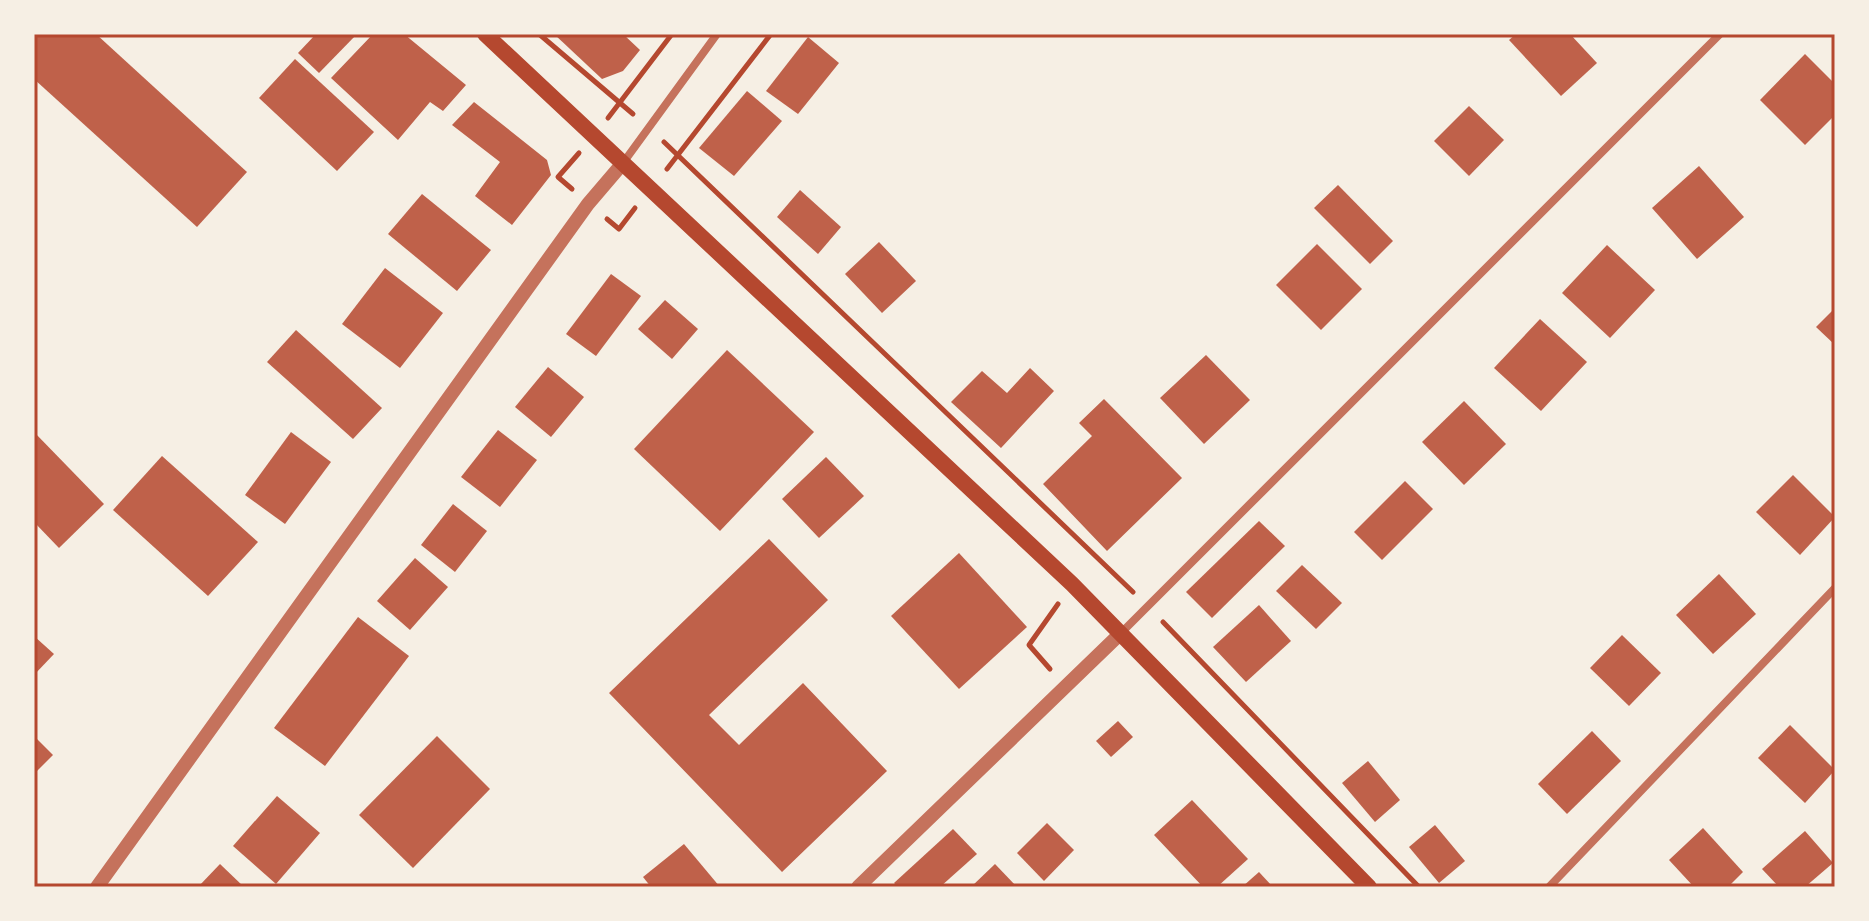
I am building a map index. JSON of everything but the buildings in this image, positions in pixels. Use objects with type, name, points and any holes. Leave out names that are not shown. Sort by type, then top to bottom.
[{"type":"main road","points":[[485,34],[1122,632],[1369,887]]},
{"type":"street","points":[[97,887],[588,204],[623,163],[717,34]]},
{"type":"street","points":[[858,887],[1148,607],[1720,34]]},
{"type":"street","points":[[1549,887],[1835,588]]},
{"type":"path","points":[[539,34],[649,128],[1148,607],[1419,887]]},
{"type":"path","points":[[558,177],[595,135],[672,34]]},
{"type":"path","points":[[619,229],[771,34]]},
{"type":"path","points":[[1067,686],[1029,645],[1072,584]]}]
